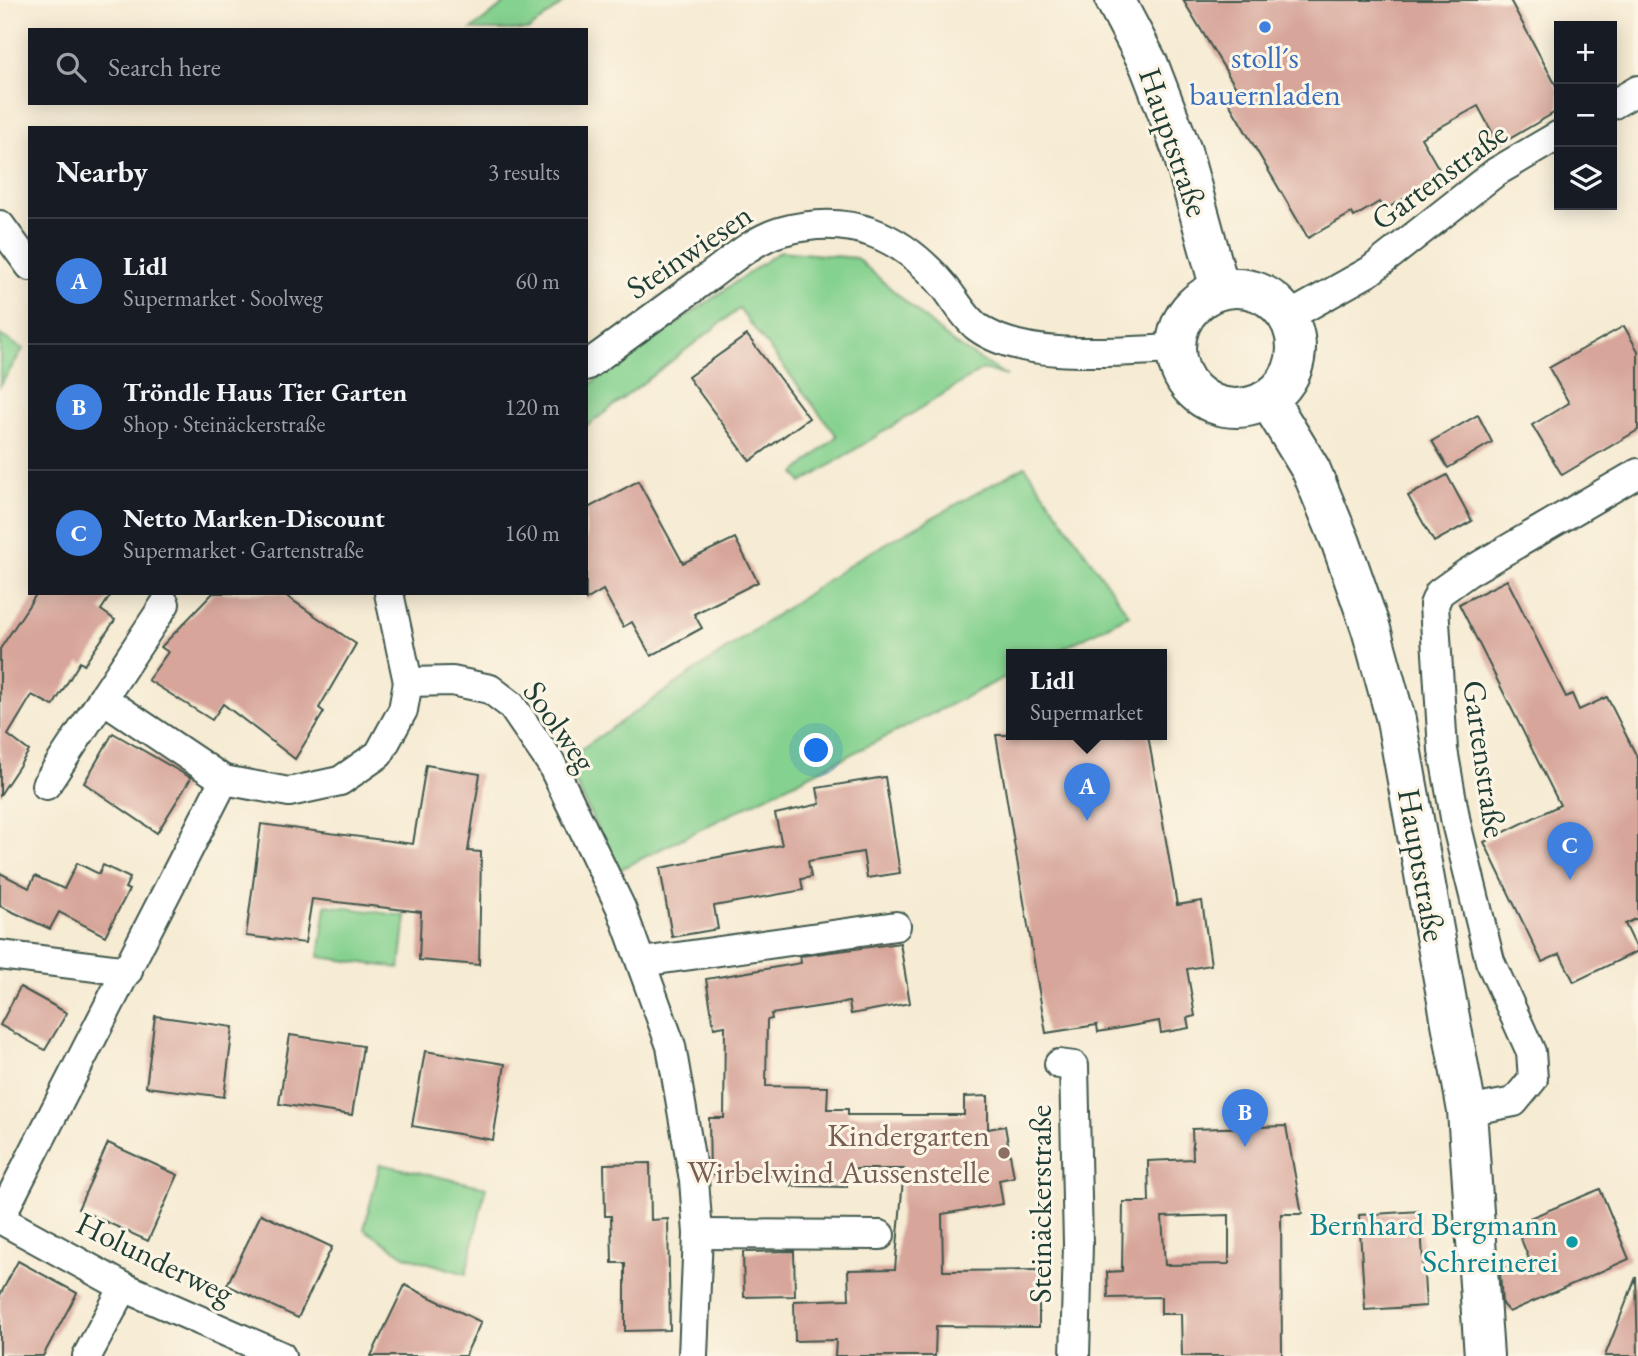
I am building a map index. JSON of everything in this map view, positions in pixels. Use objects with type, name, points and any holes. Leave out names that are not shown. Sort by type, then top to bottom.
[{"type":"main road","name":"Hauptstraße","points":[[1115,0],[1149,65],[1182,151],[1220,289]]},
{"type":"main road","points":[[1240,287],[1259,292],[1276,303],[1288,317],[1295,334],[1296,351],[1292,368],[1284,383],[1268,399],[1237,408],[1218,406],[1201,398],[1183,376],[1175,349],[1183,318],[1193,305],[1220,289],[1240,287]]},
{"type":"main road","name":"Hauptstraße","points":[[1268,399],[1311,470],[1371,629],[1396,720],[1467,1111],[1484,1356]]},
{"type":"street","points":[[1617,102],[1638,90]]},
{"type":"street","name":"Gartenstraße","points":[[1288,317],[1370,271],[1496,172],[1554,138]]},
{"type":"street","points":[[0,225],[28,263]]},
{"type":"street","name":"Steinwiesen","points":[[588,365],[745,250],[781,231],[820,225],[853,225],[887,237],[933,275],[977,327],[1022,347],[1050,352],[1175,349]]},
{"type":"street","name":"Gartenstraße","points":[[1467,1111],[1514,1102],[1533,1079],[1531,1052],[1490,961],[1456,822],[1443,750],[1434,605],[1439,593],[1467,573],[1638,473]]},
{"type":"street","points":[[103,698],[224,780],[289,792],[340,781],[379,754],[403,710],[408,682],[389,595]]},
{"type":"street","points":[[46,785],[165,604]]},
{"type":"street","name":"Soolweg","points":[[408,682],[452,681],[490,689],[511,705],[551,762],[621,908],[671,1046],[694,1180],[698,1234],[694,1356]]},
{"type":"street","name":"Holunderweg","points":[[224,780],[0,1219],[124,1287],[281,1356]]},
{"type":"street","points":[[642,962],[896,926]]},
{"type":"street","points":[[0,955],[128,971]]},
{"type":"street","name":"Steinäckerstraße","points":[[1059,1064],[1074,1066],[1078,1232],[1075,1356]]},
{"type":"street","points":[[698,1234],[880,1235]]},
{"type":"street","points":[[86,1356],[124,1287]]},
{"type":"green space","points":[[509,0],[567,0],[532,28],[474,28]]},
{"type":"green space","points":[[780,251],[856,258],[953,343],[1007,376],[983,369],[802,483],[795,473],[837,436],[739,309],[588,425],[588,386]]},
{"type":"green space","points":[[0,335],[23,349],[0,386]]},
{"type":"green space","points":[[1025,466],[1129,615],[1062,649],[1006,649],[1006,677],[617,871],[565,760],[858,559]]},
{"type":"green space","points":[[326,905],[406,916],[400,968],[319,957]]},
{"type":"green space","points":[[380,1164],[486,1187],[466,1274],[405,1256],[364,1229]]},
{"type":"building","points":[[1183,0],[1510,0],[1554,82],[1554,113],[1499,145],[1478,106],[1421,138],[1443,176],[1384,210],[1379,202],[1354,217],[1352,213],[1308,238],[1226,98],[1238,91]]},
{"type":"building","points":[[1624,326],[1638,351],[1638,430],[1562,475],[1532,425],[1569,403],[1549,368]]},
{"type":"building","points":[[747,335],[809,418],[750,461],[688,377]]},
{"type":"building","points":[[1478,415],[1492,442],[1448,468],[1432,441]]},
{"type":"building","points":[[1447,475],[1472,521],[1434,542],[1408,496]]},
{"type":"building","points":[[638,481],[683,563],[735,538],[758,582],[694,614],[702,628],[651,656],[632,622],[623,627],[603,590],[586,600],[588,508]]},
{"type":"building","points":[[1507,580],[1566,697],[1572,694],[1579,710],[1607,697],[1638,759],[1638,918],[1625,924],[1638,951],[1574,982],[1560,954],[1542,962],[1484,842],[1560,805],[1459,604]]},
{"type":"building","points":[[36,595],[111,595],[101,610],[115,620],[84,665],[80,662],[53,706],[32,695],[8,735],[29,751],[0,795],[0,649]]},
{"type":"building","points":[[211,595],[285,595],[356,644],[319,708],[324,712],[295,759],[223,704],[212,720],[148,680],[168,652],[161,647]]},
{"type":"building","points":[[113,733],[191,778],[157,833],[84,783]]},
{"type":"building","points":[[996,735],[1006,735],[1006,740],[1149,740],[1177,905],[1202,901],[1211,965],[1187,969],[1195,1016],[1187,1018],[1189,1028],[1161,1033],[1159,1021],[1098,1032],[1097,1025],[1046,1033]]},
{"type":"building","points":[[426,765],[480,774],[468,851],[481,852],[479,965],[419,960],[421,912],[312,899],[305,943],[246,936],[261,824],[413,844]]},
{"type":"building","points":[[885,777],[900,873],[867,878],[863,852],[808,861],[811,877],[801,879],[803,890],[714,906],[718,929],[672,937],[660,868],[782,845],[775,814],[820,804],[817,788]]},
{"type":"building","points":[[77,863],[99,874],[103,865],[130,878],[125,888],[129,890],[105,936],[59,912],[50,929],[0,906],[0,873],[29,888],[35,876],[64,889]]},
{"type":"building","points":[[900,943],[910,1003],[851,1014],[849,1002],[771,1014],[772,1019],[767,1020],[766,1086],[828,1087],[827,1109],[848,1109],[848,1115],[964,1115],[964,1097],[988,1096],[988,1129],[1005,1126],[1014,1177],[999,1180],[1003,1204],[942,1214],[943,1271],[1039,1270],[1039,1327],[936,1326],[935,1356],[835,1356],[836,1340],[795,1341],[794,1301],[849,1299],[848,1270],[895,1269],[904,1169],[847,1169],[847,1187],[792,1186],[792,1176],[710,1174],[709,1118],[724,1118],[725,1026],[714,1028],[706,979],[801,963],[800,956]]},
{"type":"building","points":[[20,987],[67,1013],[45,1050],[0,1025]]},
{"type":"building","points":[[155,1016],[233,1027],[224,1097],[146,1087]]},
{"type":"building","points":[[290,1035],[363,1046],[352,1115],[279,1104]]},
{"type":"building","points":[[425,1051],[505,1064],[493,1140],[412,1126]]},
{"type":"building","points":[[1286,1126],[1302,1214],[1281,1214],[1282,1356],[1182,1356],[1181,1314],[1161,1314],[1161,1297],[1108,1298],[1107,1272],[1122,1271],[1123,1202],[1149,1202],[1148,1161],[1193,1159],[1192,1129]],"holes":[[[1229,1215],[1229,1264],[1165,1265],[1162,1217]]]},
{"type":"building","points":[[108,1143],[178,1175],[148,1241],[78,1209]]},
{"type":"building","points":[[650,1163],[651,1220],[668,1219],[670,1330],[625,1331],[625,1263],[612,1263],[611,1216],[605,1216],[604,1164]]},
{"type":"building","name":"Bernhard Bergmann Schreinerei","points":[[1600,1189],[1629,1259],[1509,1312],[1502,1304],[1500,1269],[1529,1259],[1515,1224]]},
{"type":"building","points":[[1420,1211],[1426,1306],[1365,1310],[1359,1215]]},
{"type":"building","points":[[261,1214],[332,1247],[298,1318],[227,1285]]},
{"type":"building","points":[[794,1251],[795,1296],[744,1297],[743,1252]]},
{"type":"building","points":[[18,1261],[77,1293],[43,1356],[0,1356],[0,1295]]},
{"type":"building","points":[[1636,1277],[1638,1356],[1605,1356]]},
{"type":"building","points":[[405,1285],[481,1322],[465,1356],[371,1356]]},
{"type":"place","name":"stoll´s bauernladen","points":[[1265,27]]},
{"type":"place","name":"Lidl","points":[[1087,821]]},
{"type":"place","name":"Netto Marken-Discount","points":[[1570,880]]},
{"type":"place","name":"Tröndle Haus Tier Garten","points":[[1245,1147]]},
{"type":"place","name":"Kindergarten Wirbelwind Aussenstelle","points":[[1004,1153]]},
{"type":"place","name":"Bernhard Bergmann Schreinerei","points":[[1572,1242]]}]
